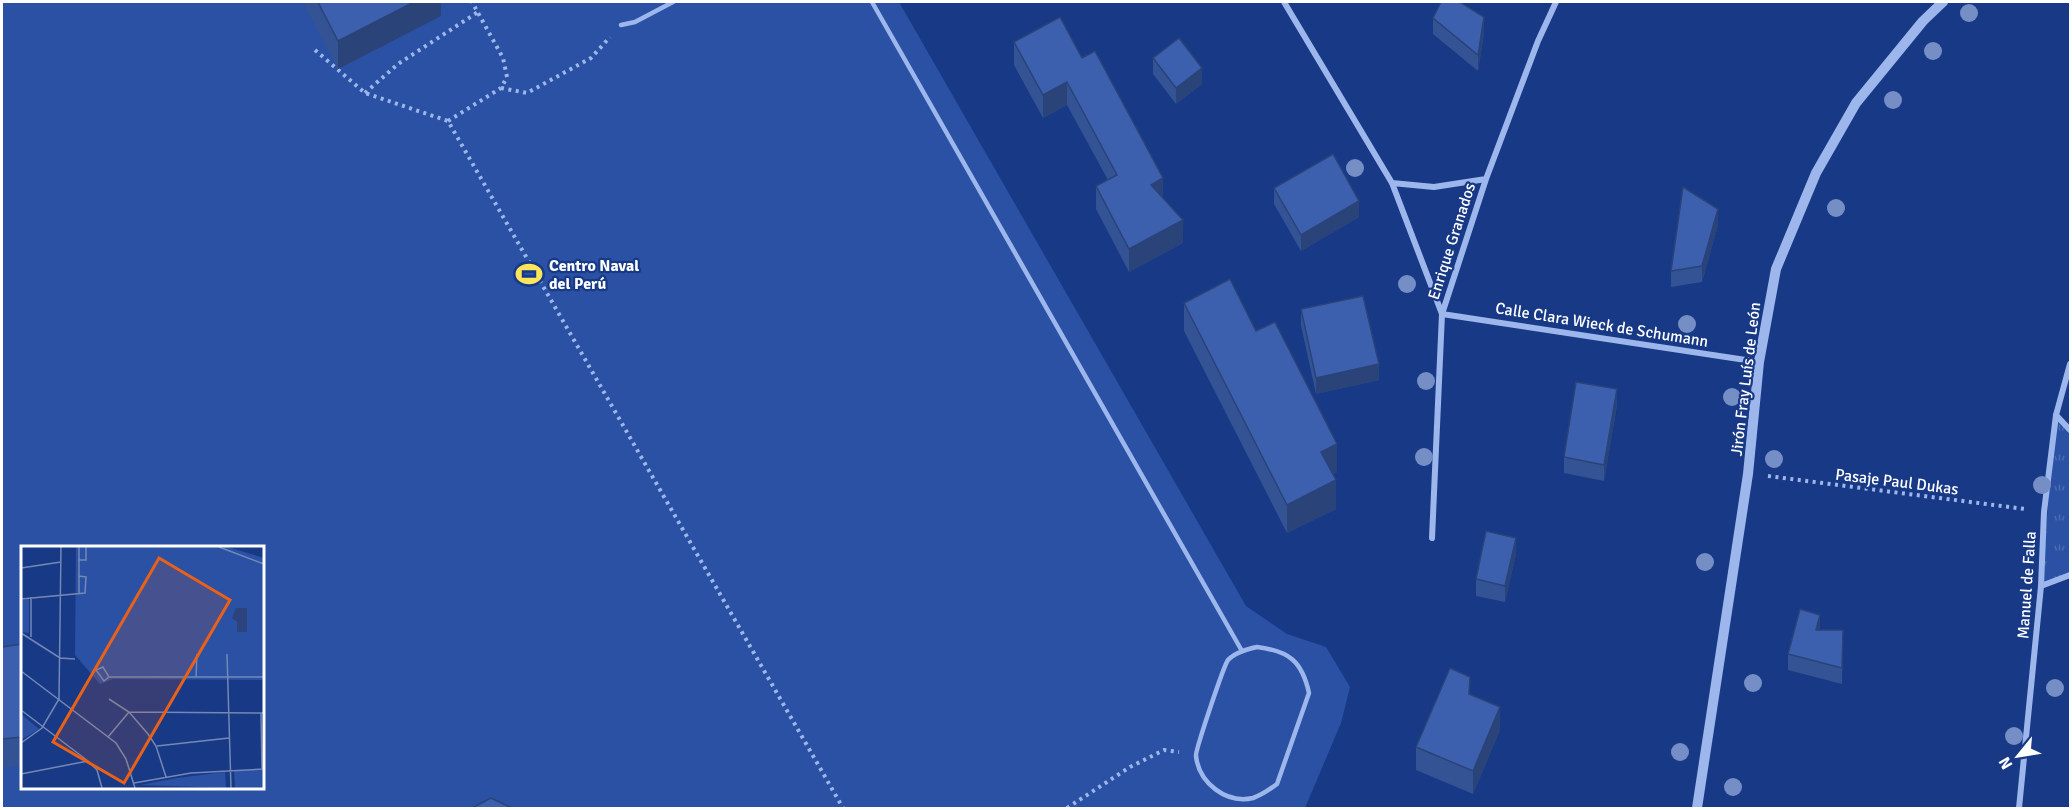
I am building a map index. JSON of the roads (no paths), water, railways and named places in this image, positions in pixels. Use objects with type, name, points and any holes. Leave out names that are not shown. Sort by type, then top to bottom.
[{"type":"street","points":[[1284,2],[1392,183],[1442,314]]},
{"type":"street","name":"Enrique Granados","points":[[1432,538],[1442,314],[1486,179],[1538,41],[1556,2]]},
{"type":"street","name":"Jirón Fray Luís de León","points":[[1697,808],[1748,474],[1759,362],[1776,269],[1816,173],[1856,103],[1923,21],[1943,2]]},
{"type":"street","points":[[1392,183],[1434,187],[1486,179]]},
{"type":"street","name":"Calle Clara Wieck de Schumann","points":[[1442,314],[1759,362]]},
{"type":"street","name":"Manuel de Falla","points":[[2019,808],[2041,586],[2044,512],[2056,414],[2070,364]]},
{"type":"street","points":[[2056,414],[2070,430]]},
{"type":"street","points":[[2041,586],[2070,575]]},
{"type":"lane","points":[[621,25],[635,22],[673,2]]},
{"type":"lane","points":[[872,2],[1242,651]]},
{"type":"lane","points":[[1257,646],[1274,649],[1288,655],[1299,665],[1306,678],[1309,693],[1277,784],[1265,793],[1251,798],[1236,798],[1222,794],[1208,784],[1199,770],[1195,754],[1228,660],[1242,651],[1257,646]]},
{"type":"place","name":"Centro Naval del Perú","points":[[529,274]]}]
